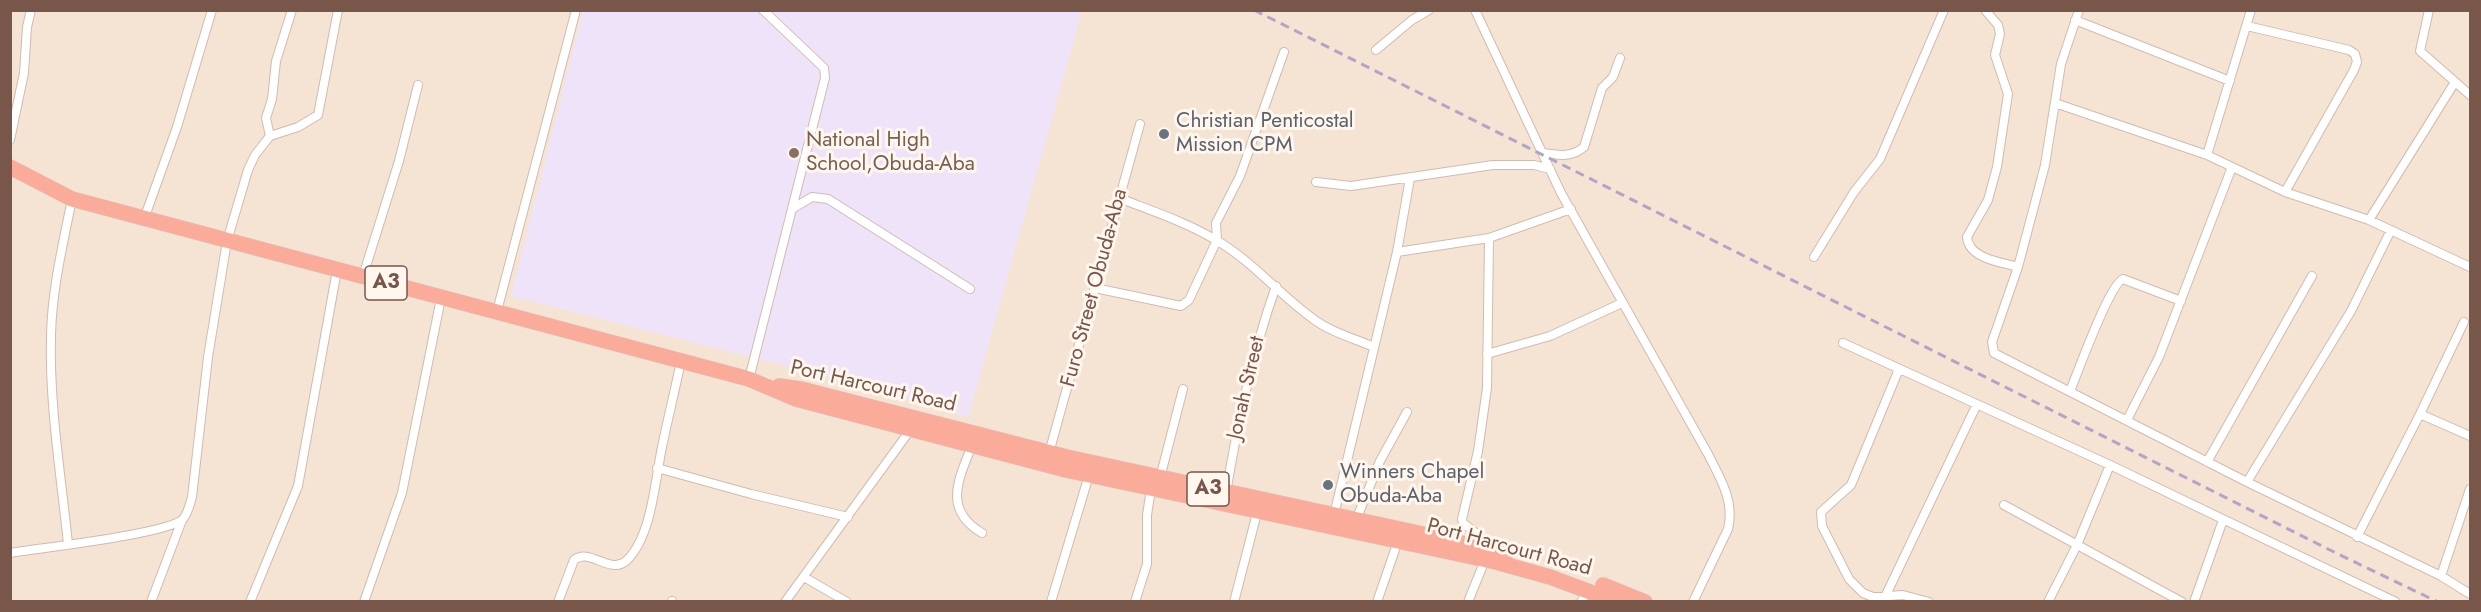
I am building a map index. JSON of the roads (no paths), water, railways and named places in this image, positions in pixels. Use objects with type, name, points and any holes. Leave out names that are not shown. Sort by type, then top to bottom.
[{"type":"highway","name":"A3","points":[[10,167],[72,199],[767,385]]},
{"type":"highway","name":"Port Harcourt Road","points":[[767,385],[801,389],[1049,453],[1257,513],[1398,541],[1554,567],[1623,599]]},
{"type":"highway","name":"Port Harcourt Road","points":[[767,385],[796,399],[1089,475],[1226,493],[1356,520],[1482,554],[1550,577],[1585,596],[1646,602]]},
{"type":"street","points":[[10,140],[24,73],[27,27],[31,10]]},
{"type":"street","points":[[144,219],[177,127],[212,10]]},
{"type":"street","points":[[270,136],[266,118],[272,99],[276,61],[291,10]]},
{"type":"street","points":[[151,602],[192,497],[208,357],[227,241],[251,163],[270,136],[298,127],[318,115],[338,10]]},
{"type":"street","points":[[497,311],[576,10]]},
{"type":"street","points":[[749,379],[825,78],[824,68],[763,10]]},
{"type":"street","points":[[1376,50],[1412,20],[1429,10]]},
{"type":"street","points":[[1475,10],[1570,209],[1708,454],[1727,494],[1731,518],[1728,529],[1693,602]]},
{"type":"street","points":[[1814,257],[1854,192],[1880,159],[1944,10]]},
{"type":"street","points":[[1985,10],[1998,25],[2000,34],[1995,55],[2008,94],[1997,167],[1988,200],[1967,237],[1972,250],[1980,255],[2018,267]]},
{"type":"street","points":[[2079,10],[2061,64],[2045,165],[2018,267],[1992,342],[1994,353],[2357,537],[2441,576],[2470,594]]},
{"type":"street","points":[[2207,155],[2251,10]]},
{"type":"street","points":[[2429,10],[2420,51],[2470,95]]},
{"type":"street","points":[[2075,20],[2230,81]]},
{"type":"street","points":[[2247,26],[2349,50],[2355,54],[2357,62],[2285,192]]},
{"type":"street","points":[[1095,288],[1175,305],[1185,305],[1217,240],[1216,223],[1240,176],[1284,52]]},
{"type":"street","points":[[1543,153],[1561,156],[1572,154],[1584,147],[1602,88],[1612,77],[1620,58]]},
{"type":"street","points":[[2368,220],[2455,82]]},
{"type":"street","points":[[363,276],[399,161],[418,85]]},
{"type":"street","points":[[2055,104],[2207,155],[2285,192],[2368,220],[2470,267]]},
{"type":"street","name":"Furo Street Obuda-Aba","points":[[1049,453],[1140,124]]},
{"type":"street","points":[[1316,182],[1351,186],[1493,165],[1534,165],[1550,169]]},
{"type":"street","points":[[2127,420],[2159,357],[2232,167]]},
{"type":"street","points":[[1334,515],[1397,252],[1410,178]]},
{"type":"street","points":[[792,209],[812,197],[828,199],[970,289]]},
{"type":"street","points":[[1119,198],[1176,220],[1217,240],[1276,286],[1312,318],[1324,326],[1374,347]]},
{"type":"street","points":[[68,544],[53,397],[51,334],[57,274],[72,199]]},
{"type":"street","points":[[1397,252],[1489,238],[1570,209]]},
{"type":"street","points":[[2247,482],[2351,311],[2391,230]]},
{"type":"street","points":[[1468,602],[1482,554],[1477,534],[1463,524],[1462,519],[1478,451],[1487,388],[1489,238]]},
{"type":"street","points":[[250,602],[298,486],[337,270]]},
{"type":"street","points":[[2207,462],[2312,276]]},
{"type":"street","points":[[2070,391],[2109,297],[2118,281],[2123,279],[2181,301]]},
{"type":"street","name":"Jonah Street","points":[[1226,493],[1239,417],[1260,332],[1276,286]]},
{"type":"street","points":[[364,602],[402,493],[441,298]]},
{"type":"street","points":[[1487,354],[1569,329],[1622,303]]},
{"type":"street","points":[[2357,537],[2464,322]]},
{"type":"street","points":[[1843,343],[2110,465],[2396,602]]},
{"type":"street","points":[[558,602],[574,560],[584,556],[612,565],[621,565],[627,560],[640,539],[647,519],[681,361]]},
{"type":"street","points":[[1899,369],[1851,485],[1828,504],[1821,512],[1820,518],[1849,579],[1867,599],[1903,595],[1929,602]]},
{"type":"street","points":[[1135,602],[1147,564],[1147,515],[1183,389]]},
{"type":"street","points":[[1885,597],[1977,405]]},
{"type":"street","points":[[1356,520],[1380,460],[1407,412]]},
{"type":"street","points":[[2420,414],[2470,436]]},
{"type":"street","points":[[788,600],[911,429]]},
{"type":"street","points":[[972,445],[957,484],[956,495],[959,508],[966,519],[982,533]]},
{"type":"street","points":[[2048,602],[2077,545],[2110,465]]},
{"type":"street","points":[[657,468],[751,494],[848,517]]},
{"type":"street","points":[[1051,602],[1089,475]]},
{"type":"street","points":[[2441,576],[2470,489]]},
{"type":"street","points":[[2004,505],[2182,602]]},
{"type":"street","points":[[1234,602],[1257,513]]},
{"type":"street","points":[[10,553],[139,532],[182,520]]},
{"type":"street","points":[[2194,602],[2223,520]]},
{"type":"street","points":[[1377,602],[1398,541]]},
{"type":"street","points":[[804,577],[847,602]]},
{"type":"railway","points":[[1254,10],[2438,602]]},
{"type":"place","name":"Christian Penticostal Mission CPM","points":[[1164,134]]},
{"type":"place","name":"National High School,Obuda-Aba","points":[[794,153]]},
{"type":"place","name":"Winners Chapel Obuda-Aba","points":[[1328,485]]}]
